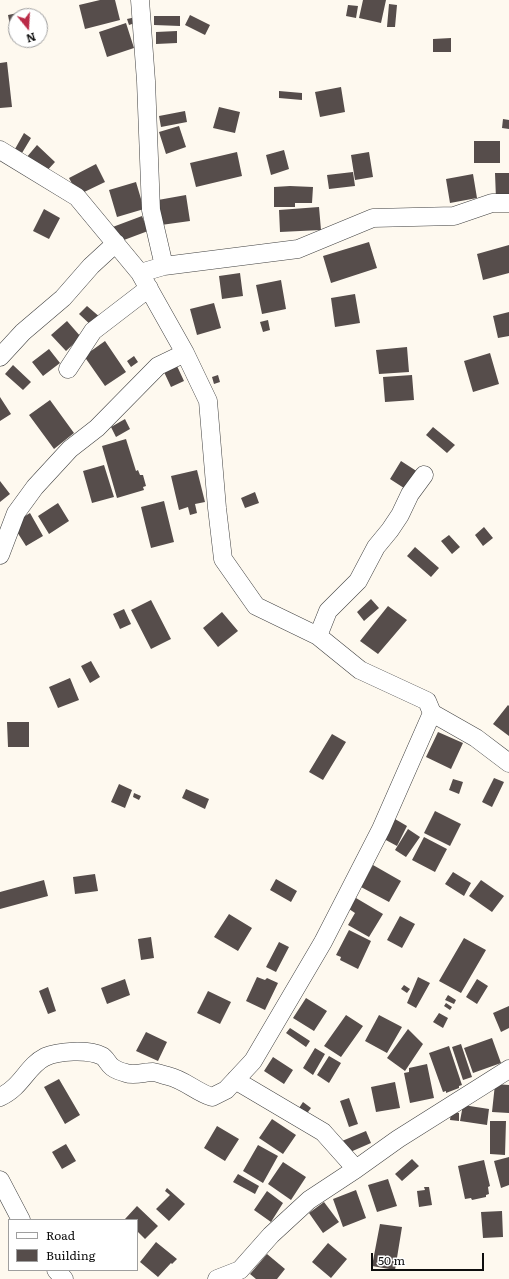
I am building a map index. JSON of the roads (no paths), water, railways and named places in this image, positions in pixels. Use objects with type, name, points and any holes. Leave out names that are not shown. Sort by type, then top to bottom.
[{"type":"street","points":[[140,0],[146,81],[151,210],[164,266]]},
{"type":"street","points":[[0,150],[77,197],[116,243],[144,281],[185,352],[208,401],[223,559],[256,606],[318,636],[360,670],[427,701],[432,713],[476,738],[509,763]]},
{"type":"street","points":[[68,369],[93,331],[144,281],[164,266],[298,249],[373,218],[454,216],[492,203],[509,203]]},
{"type":"street","points":[[0,357],[23,332],[63,298],[91,266],[116,243]]},
{"type":"street","points":[[0,555],[16,513],[35,487],[70,449],[97,428],[158,366],[185,352]]},
{"type":"street","points":[[318,636],[328,611],[358,581],[376,547],[390,530],[400,515],[410,494],[424,475]]},
{"type":"street","points":[[0,1097],[9,1093],[24,1080],[37,1062],[45,1057],[53,1054],[79,1051],[103,1056],[112,1067],[128,1074],[153,1072],[169,1076],[185,1082],[200,1093],[212,1097],[226,1090],[253,1061],[323,942],[381,829],[432,713]]},
{"type":"street","points":[[216,1279],[240,1270],[271,1235],[309,1200],[398,1139],[509,1069]]},
{"type":"street","points":[[236,1080],[323,1132],[356,1169]]},
{"type":"street","points":[[0,1180],[20,1219]]},
{"type":"street","points":[[57,1271],[64,1279]]}]
